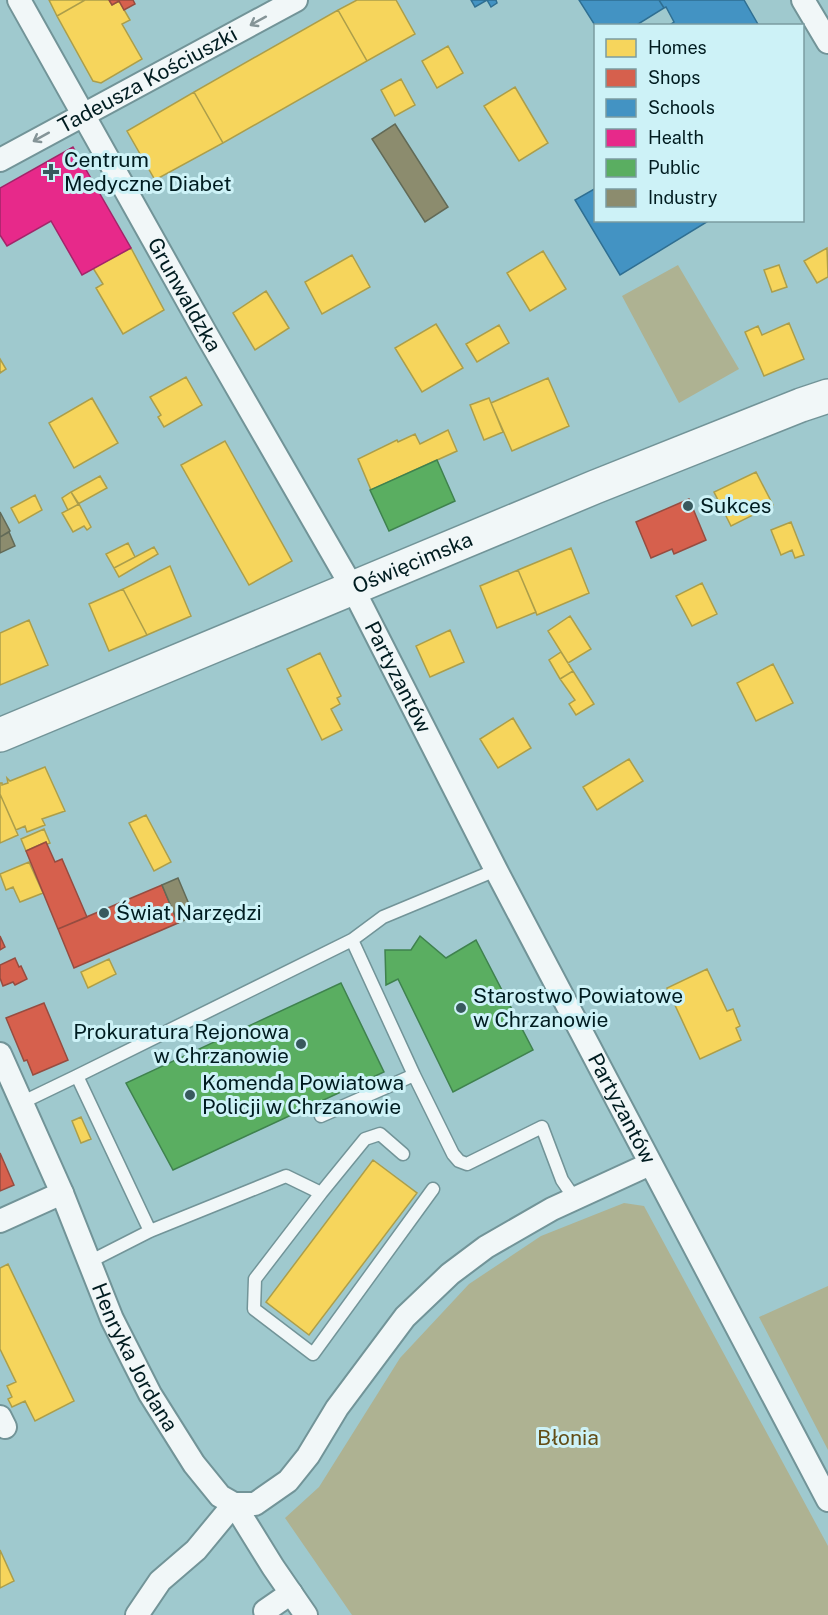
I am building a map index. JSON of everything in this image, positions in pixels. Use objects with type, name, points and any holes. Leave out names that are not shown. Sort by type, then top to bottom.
[{"type":"street","name":"Grunwaldzka","points":[[19,0],[352,587]]},
{"type":"street","name":"Tadeusza Kościuszki","points":[[0,160],[296,0]]},
{"type":"street","points":[[803,0],[828,42]]},
{"type":"street","name":"Oświęcimska","points":[[0,735],[595,487],[828,396]]},
{"type":"street","name":"Partyzantów","points":[[352,587],[496,870],[828,1500]]},
{"type":"street","name":"Henryka Jordana","points":[[0,1054],[62,1193],[112,1319],[150,1394],[194,1464],[220,1496],[234,1504],[306,1615]]},
{"type":"street","points":[[137,1615],[160,1581],[196,1550],[234,1504],[255,1504],[288,1481],[304,1462],[336,1408],[405,1317],[450,1274],[486,1247],[552,1209],[650,1164]]},
{"type":"street","points":[[0,1221],[62,1193]]},
{"type":"street","points":[[267,1615],[265,1611],[291,1593]]},
{"type":"lane","points":[[21,1103],[352,940],[383,917],[496,870]]},
{"type":"lane","points":[[352,940],[414,1075],[453,1154],[459,1161],[466,1164],[542,1127],[562,1180],[575,1199]]},
{"type":"lane","points":[[321,1116],[414,1075]]},
{"type":"lane","points":[[77,1076],[150,1231]]},
{"type":"lane","points":[[404,1154],[380,1134],[365,1139],[255,1279],[254,1309],[313,1354],[433,1189]]},
{"type":"lane","points":[[89,1262],[150,1231],[286,1176],[321,1193]]},
{"type":"green space","points":[[678,265],[739,369],[679,403],[622,296]]},
{"type":"green space","name":"Błonia","points":[[624,1203],[644,1206],[828,1546],[828,1615],[352,1615],[285,1518],[319,1487],[400,1358],[469,1284],[541,1236]]},
{"type":"green space","points":[[828,1286],[828,1450],[759,1317]]},
{"type":"building: Homes","points":[[49,0],[85,0],[57,16]]},
{"type":"building: Homes","points":[[85,0],[109,0],[112,5],[119,1],[130,20],[122,24],[142,59],[101,83],[93,81],[57,16]]},
{"type":"building: Homes","points":[[357,0],[396,0],[415,34],[367,61],[338,10]]},
{"type":"building: Homes","points":[[338,10],[367,61],[223,143],[194,92]]},
{"type":"building: Homes","points":[[448,46],[463,73],[437,88],[422,61]]},
{"type":"building: Homes","points":[[401,79],[415,105],[395,116],[381,90]]},
{"type":"building: Homes","points":[[515,87],[548,143],[519,161],[484,106]]},
{"type":"building: Homes","points":[[194,92],[223,143],[155,180],[127,131]]},
{"type":"building: Homes","points":[[131,248],[164,310],[123,334],[96,288],[103,284],[93,268]]},
{"type":"building: Homes","points":[[827,248],[828,277],[817,283],[804,261]]},
{"type":"building: Homes","points":[[543,251],[566,289],[530,311],[507,273]]},
{"type":"building: Homes","points":[[352,255],[370,287],[322,314],[305,282]]},
{"type":"building: Homes","points":[[779,265],[787,287],[772,292],[764,270]]},
{"type":"building: Homes","points":[[266,291],[289,328],[255,350],[233,313]]},
{"type":"building: Homes","points":[[789,323],[804,359],[764,376],[745,332],[758,326],[762,335]]},
{"type":"building: Homes","points":[[436,324],[463,368],[422,392],[395,348]]},
{"type":"building: Homes","points":[[499,325],[509,343],[477,362],[466,344]]},
{"type":"building: Homes","points":[[0,359],[6,369],[0,373]]},
{"type":"building: Homes","points":[[186,377],[202,405],[164,427],[158,417],[161,415],[150,397]]},
{"type":"building: Homes","points":[[548,378],[569,426],[512,451],[491,403]]},
{"type":"building: Homes","points":[[92,398],[118,443],[74,468],[49,423]]},
{"type":"building: Homes","points":[[489,398],[503,432],[484,440],[470,405]]},
{"type":"building: Homes","points":[[448,430],[457,451],[371,490],[358,459],[415,434],[420,444]]},
{"type":"building: Homes","points":[[225,441],[292,561],[249,585],[181,465]]},
{"type":"building: Homes","points":[[756,472],[773,505],[731,526],[714,492]]},
{"type":"building: Homes","points":[[100,476],[107,488],[78,504],[71,492]]},
{"type":"building: Homes","points":[[71,492],[79,504],[68,510],[62,498]]},
{"type":"building: Homes","points":[[35,495],[42,510],[19,523],[11,508]]},
{"type":"building: Homes","points":[[79,504],[91,527],[87,530],[84,526],[73,532],[62,513]]},
{"type":"building: Homes","points":[[791,522],[804,555],[795,558],[792,550],[781,555],[771,530]]},
{"type":"building: Homes","points":[[128,543],[135,557],[114,568],[106,554]]},
{"type":"building: Homes","points":[[154,547],[158,554],[119,577],[114,568]]},
{"type":"building: Homes","points":[[571,548],[589,593],[537,615],[518,570]]},
{"type":"building: Homes","points":[[170,566],[191,616],[147,635],[123,589]]},
{"type":"building: Homes","points":[[518,570],[536,612],[497,628],[480,586]]},
{"type":"building: Homes","points":[[702,583],[717,614],[692,626],[676,596]]},
{"type":"building: Homes","points":[[123,589],[147,635],[109,651],[89,604]]},
{"type":"building: Homes","points":[[570,616],[591,649],[568,663],[548,631]]},
{"type":"building: Homes","points":[[29,620],[48,665],[0,685],[0,633]]},
{"type":"building: Homes","points":[[450,630],[464,662],[430,677],[416,646]]},
{"type":"building: Homes","points":[[561,652],[573,671],[560,679],[549,660]]},
{"type":"building: Homes","points":[[320,653],[341,696],[337,698],[340,704],[331,709],[342,730],[322,740],[287,669]]},
{"type":"building: Homes","points":[[773,664],[793,703],[756,721],[737,683]]},
{"type":"building: Homes","points":[[573,671],[594,704],[576,715],[569,704],[575,700],[560,679]]},
{"type":"building: Homes","points":[[513,718],[531,748],[498,768],[480,739]]},
{"type":"building: Homes","points":[[629,759],[643,781],[597,810],[583,787]]},
{"type":"building: Homes","points":[[45,767],[65,811],[42,819],[45,825],[27,832],[25,826],[16,830],[0,794],[0,783],[2,785],[8,783],[7,778],[10,781]]},
{"type":"building: Homes","points":[[0,794],[18,835],[0,843]]},
{"type":"building: Homes","points":[[146,815],[171,862],[154,871],[129,823]]},
{"type":"building: Homes","points":[[44,829],[50,843],[46,842],[26,851],[21,839]]},
{"type":"building: Homes","points":[[29,862],[43,893],[20,902],[13,887],[6,890],[0,874]]},
{"type":"building: Homes","points":[[109,959],[116,974],[88,988],[81,972]]},
{"type":"building: Homes","points":[[707,969],[727,1011],[733,1009],[740,1026],[736,1028],[741,1040],[700,1059],[667,988]]},
{"type":"building: Homes","points":[[81,1117],[91,1139],[81,1143],[72,1121]]},
{"type":"building: Homes","points":[[373,1160],[417,1193],[309,1335],[266,1302]]},
{"type":"building: Homes","points":[[8,1264],[74,1401],[35,1421],[25,1401],[12,1407],[8,1399],[12,1397],[7,1386],[16,1382],[0,1349],[0,1268]]},
{"type":"building: Homes","points":[[0,1550],[14,1581],[0,1588]]},
{"type":"building: Shops","points":[[109,0],[133,0],[135,4],[124,10],[119,1],[112,5]]},
{"type":"building: Shops","points":[[689,499],[706,540],[674,554],[672,549],[651,558],[636,522]]},
{"type":"building: Shops","points":[[46,842],[55,862],[62,859],[87,917],[58,929],[26,851]]},
{"type":"building: Shops","points":[[162,885],[178,923],[74,968],[58,929]]},
{"type":"building: Shops","points":[[0,936],[5,947],[0,950]]},
{"type":"building: Shops","points":[[15,958],[27,979],[15,985],[13,982],[3,986],[0,978],[0,965]]},
{"type":"building: Shops","points":[[44,1003],[68,1060],[33,1075],[27,1060],[24,1061],[6,1018]]},
{"type":"building: Shops","points":[[0,1153],[14,1185],[0,1191]]},
{"type":"building: Schools","points":[[471,0],[487,0],[475,7]]},
{"type":"building: Schools","points":[[487,0],[496,0],[497,3],[491,7]]},
{"type":"building: Schools","points":[[579,0],[659,0],[664,8],[638,24],[594,24]]},
{"type":"building: Schools","points":[[659,0],[744,0],[758,24],[671,24],[674,22],[666,7],[664,8]]},
{"type":"building: Schools","points":[[594,189],[594,222],[707,222],[620,275],[575,200]]},
{"type":"building: Health","points":[[73,147],[131,248],[82,275],[51,221],[7,246],[0,235],[0,188]]},
{"type":"building: Public","points":[[437,460],[455,501],[389,531],[370,490]]},
{"type":"building: Public","name":"Starostwo Powiatowe w Chrzanowie","points":[[420,936],[446,958],[476,940],[533,1050],[453,1092],[398,979],[386,985],[385,950],[411,950]]},
{"type":"building: Public","points":[[341,983],[384,1072],[173,1170],[126,1083]]},
{"type":"building: Industry","points":[[395,124],[448,207],[425,222],[372,139]]},
{"type":"building: Industry","points":[[0,512],[10,531],[0,537]]},
{"type":"building: Industry","points":[[9,532],[15,546],[0,553],[0,537]]},
{"type":"building: Industry","points":[[178,878],[194,916],[178,923],[162,885]]},
{"type":"place","name":"Centrum Medyczne Diabet","points":[[51,172]]},
{"type":"place","name":"Sukces","points":[[688,506]]},
{"type":"place","name":"Świat Narzędzi","points":[[104,913]]},
{"type":"place","name":"Starostwo Powiatowe w Chrzanowie","points":[[461,1008]]},
{"type":"place","name":"Prokuratura Rejonowa w Chrzanowie","points":[[301,1044]]},
{"type":"place","name":"Komenda Powiatowa Policji w Chrzanowie","points":[[190,1095]]}]
